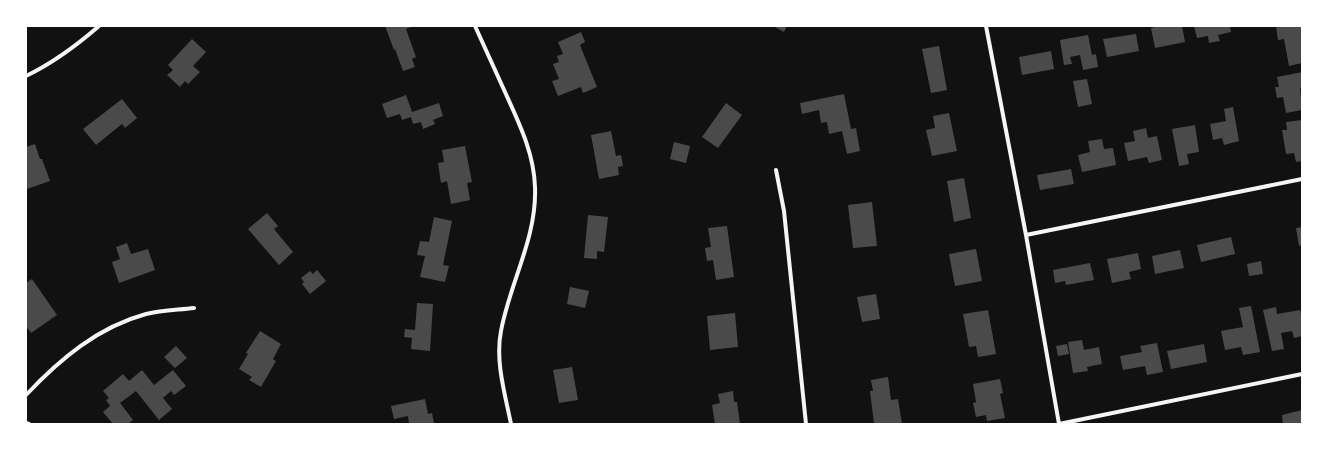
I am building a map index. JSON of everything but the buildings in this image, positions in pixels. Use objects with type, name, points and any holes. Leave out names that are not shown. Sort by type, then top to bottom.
[{"type":"street","points":[[26,76],[66,54],[99,26]]},
{"type":"street","points":[[475,26],[521,126],[534,172],[535,201],[531,229],[504,318],[499,345],[500,363],[511,424]]},
{"type":"street","points":[[986,26],[1026,236],[1059,424],[1302,374]]},
{"type":"street","points":[[776,170],[784,211],[806,424]]},
{"type":"street","points":[[1026,236],[1302,179]]},
{"type":"street","points":[[26,395],[71,353],[96,335],[114,325],[147,314],[194,308]]}]
